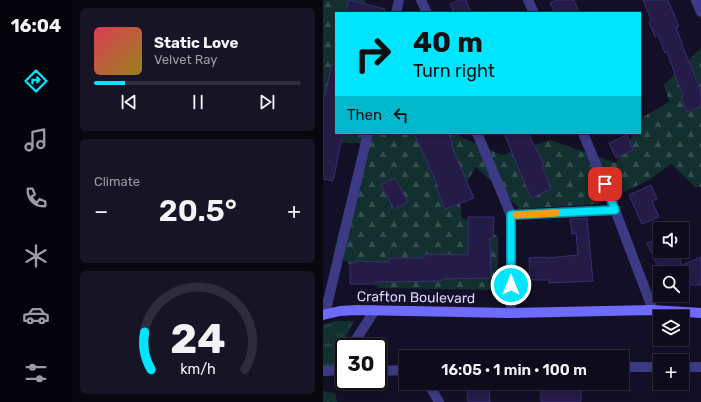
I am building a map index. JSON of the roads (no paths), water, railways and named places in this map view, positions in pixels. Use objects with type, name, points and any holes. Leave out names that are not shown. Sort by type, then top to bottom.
[{"type":"main road","name":"Crafton Boulevard","points":[[324,314],[340,311],[375,310],[511,313],[653,310]]},
{"type":"main road","name":"Crafton Boulevard","points":[[689,312],[701,313]]},
{"type":"street","points":[[396,12],[399,0]]},
{"type":"street","points":[[421,0],[427,12]]},
{"type":"street","points":[[528,0],[533,12]]},
{"type":"street","points":[[696,0],[701,12]]},
{"type":"street","points":[[324,314],[325,303],[368,134]]},
{"type":"street","points":[[477,134],[511,215],[511,313]]},
{"type":"street","points":[[583,134],[615,210],[653,310]]},
{"type":"street","points":[[511,215],[615,210]]},
{"type":"street","points":[[357,338],[375,310]]},
{"type":"street","points":[[629,368],[653,367]]},
{"type":"street","points":[[689,367],[701,367]]},
{"type":"street","points":[[323,371],[335,370]]},
{"type":"street","points":[[387,371],[399,370]]},
{"type":"street","points":[[432,390],[439,402]]}]
